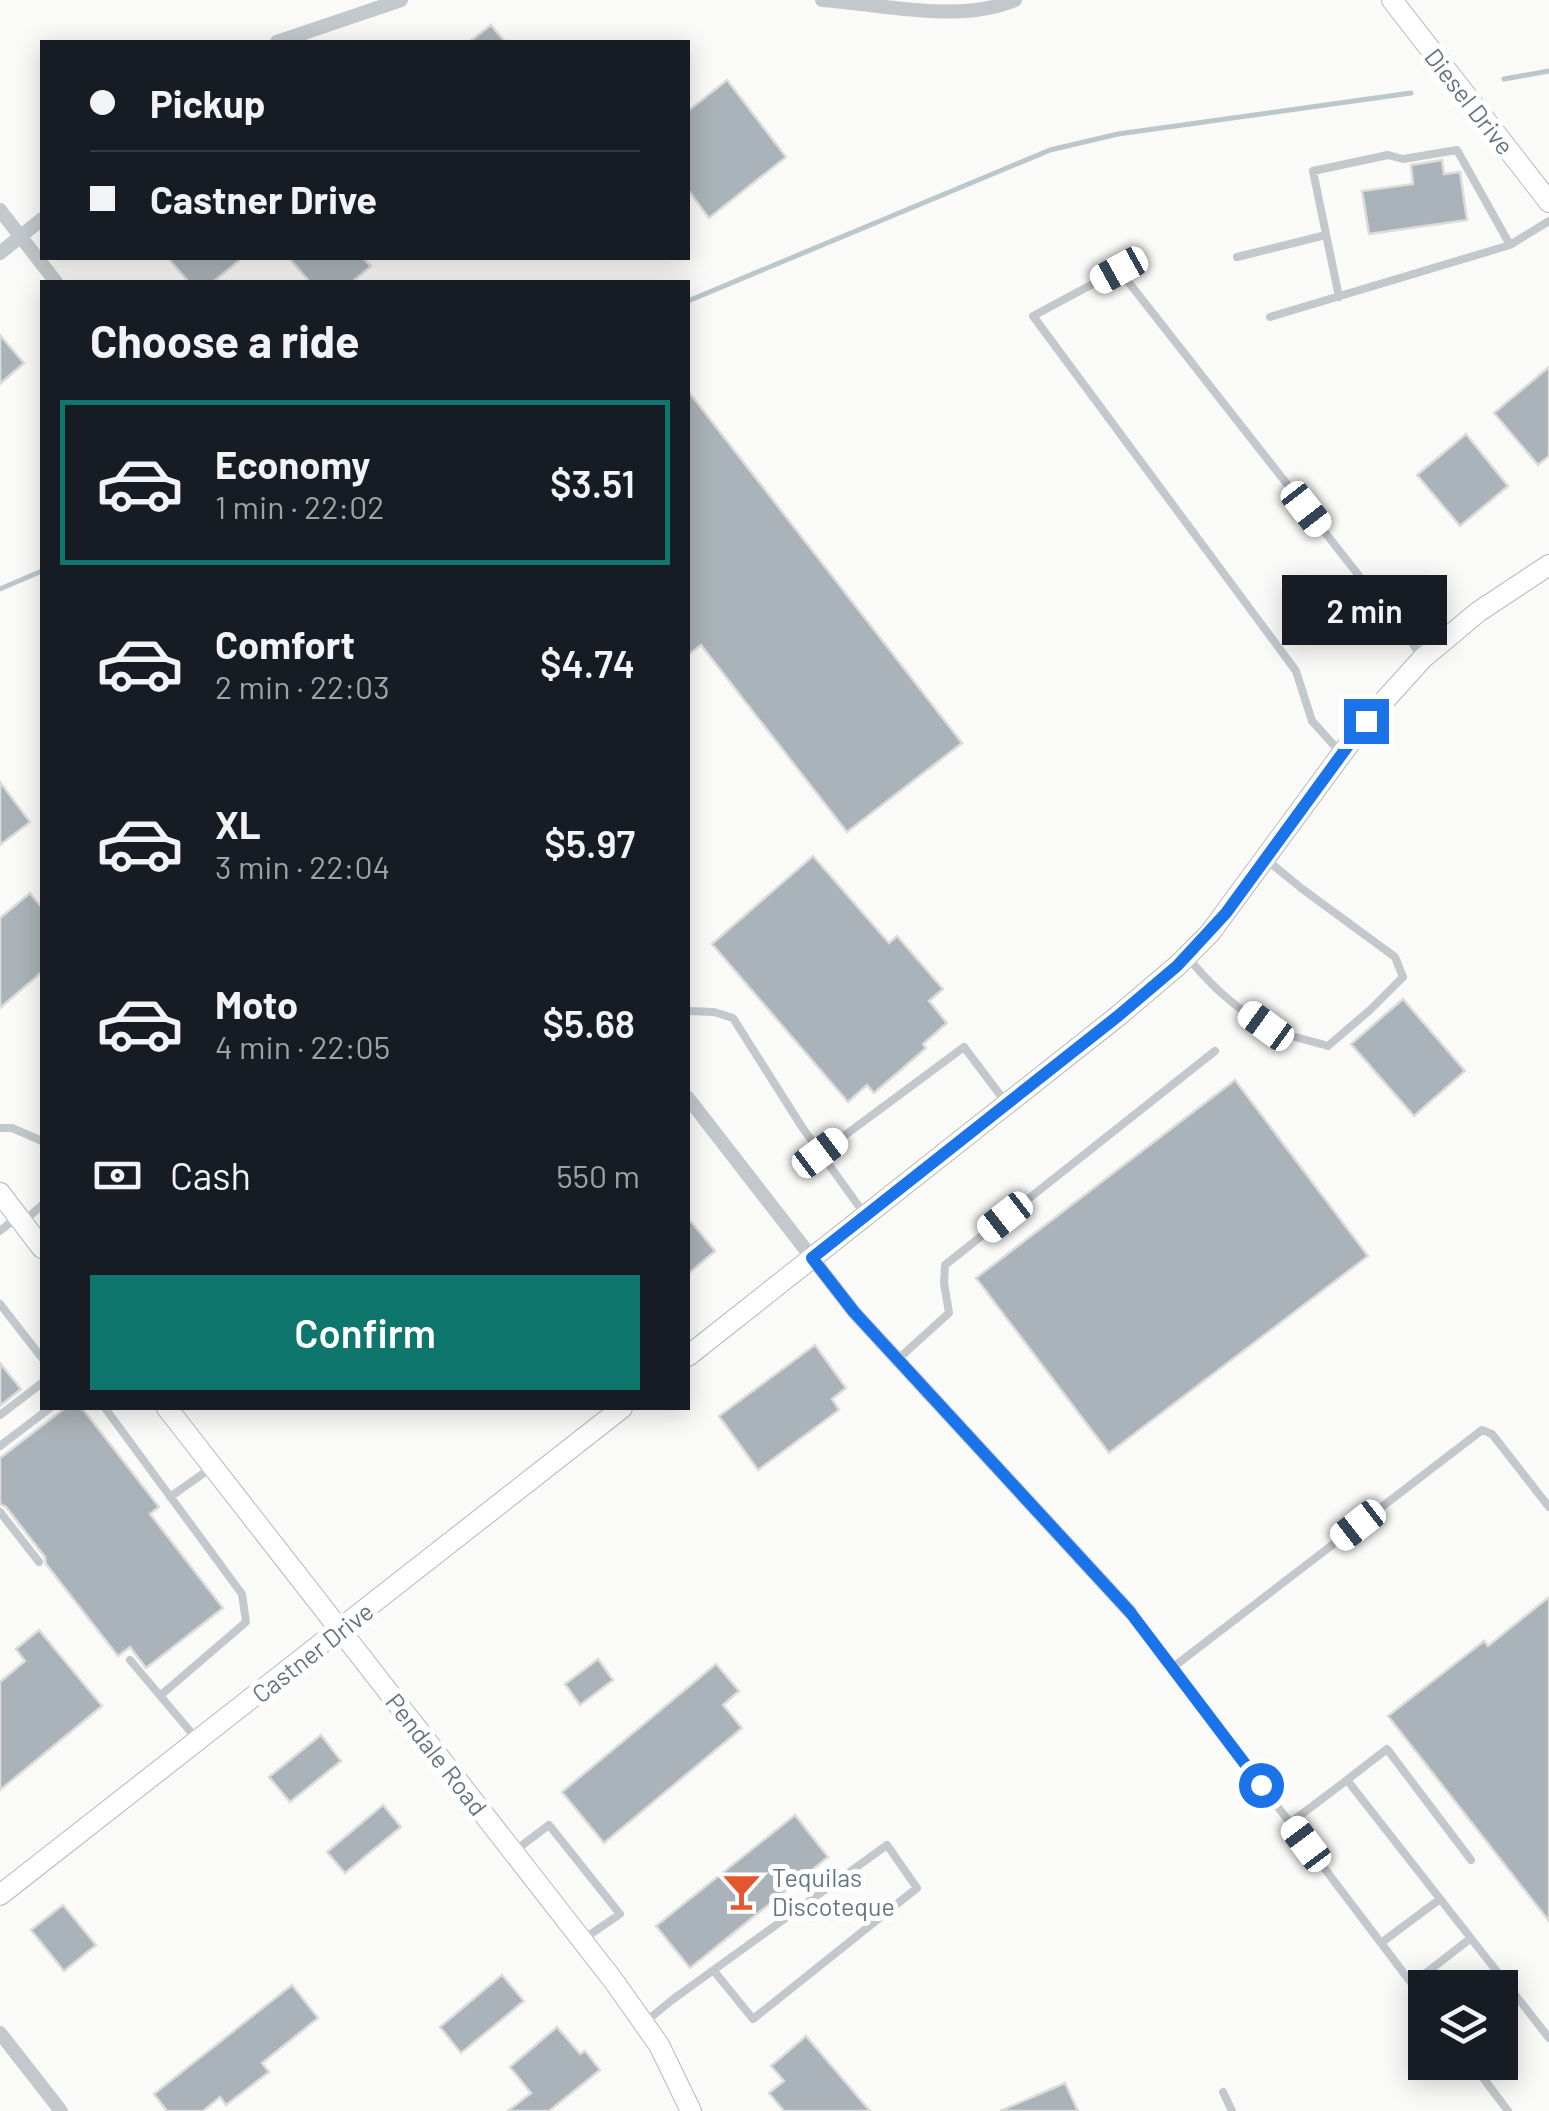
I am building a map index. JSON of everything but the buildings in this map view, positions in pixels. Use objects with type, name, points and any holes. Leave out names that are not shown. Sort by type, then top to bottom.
[{"type":"street","points":[[283,40],[400,0]]},
{"type":"street","points":[[822,0],[943,11],[996,8],[1015,0]]},
{"type":"street","name":"Diesel Drive","points":[[1392,0],[1549,202]]},
{"type":"street","points":[[0,210],[54,280]]},
{"type":"street","points":[[0,252],[40,221]]},
{"type":"street","points":[[690,1354],[1118,1016],[1187,956],[1226,913],[1366,721],[1423,658],[1478,612],[1549,565]]},
{"type":"street","points":[[690,1101],[854,1312],[1130,1612]]},
{"type":"street","points":[[0,1194],[40,1245]]},
{"type":"street","name":"Pendale Road","points":[[169,1410],[660,2044],[691,2111]]},
{"type":"street","name":"Castner Drive","points":[[0,1895],[619,1410]]},
{"type":"street","points":[[0,2033],[61,2111]]},
{"type":"lane","points":[[1339,296],[1313,171],[1388,154],[1404,159],[1456,150],[1510,244]]},
{"type":"lane","points":[[1270,318],[1510,244],[1549,221]]},
{"type":"lane","points":[[1237,257],[1326,234]]},
{"type":"lane","points":[[1341,753],[1312,720],[1296,671],[1033,316],[1119,270],[1423,658]]},
{"type":"lane","points":[[1187,956],[1210,986],[1266,1026],[1328,1046],[1402,977],[1395,957],[1266,859]]},
{"type":"lane","points":[[690,1011],[733,1018],[820,1153],[866,1216]]},
{"type":"lane","points":[[820,1153],[964,1046],[1007,1104]]},
{"type":"lane","points":[[897,1360],[949,1314],[944,1283],[946,1265],[1214,1051]]},
{"type":"lane","points":[[0,1128],[27,1132],[40,1139]]},
{"type":"lane","points":[[0,1231],[40,1206]]},
{"type":"lane","points":[[0,1304],[40,1355]]},
{"type":"lane","points":[[0,1415],[40,1384]]},
{"type":"lane","points":[[0,1446],[47,1410]]},
{"type":"lane","points":[[107,1410],[242,1594],[246,1622],[161,1696]]},
{"type":"lane","points":[[1172,1668],[1482,1430],[1492,1434],[1549,1508]]},
{"type":"lane","points":[[170,1497],[212,1466]]},
{"type":"lane","points":[[0,1512],[39,1562]]},
{"type":"lane","points":[[1130,1612],[1408,1979]]},
{"type":"lane","points":[[130,1660],[198,1740]]},
{"type":"lane","points":[[1290,1824],[1387,1749],[1471,1860]]},
{"type":"lane","points":[[1347,1780],[1496,1970]]},
{"type":"lane","points":[[513,1852],[550,1825],[620,1914],[582,1941]]},
{"type":"lane","points":[[644,2023],[714,1971],[888,1845],[917,1888],[753,2019],[714,1971]]},
{"type":"lane","points":[[1381,1943],[1440,1899]]},
{"type":"lane","points":[[1430,1970],[1471,1938]]},
{"type":"lane","points":[[1518,1998],[1549,2038]]},
{"type":"lane","points":[[1485,2080],[1508,2111]]},
{"type":"lane","points":[[1223,2092],[1232,2111]]},
{"type":"waterway","points":[[1504,79],[1549,71]]},
{"type":"waterway","points":[[690,300],[1050,150],[1118,134],[1411,93]]},
{"type":"waterway","points":[[0,589],[40,572]]},
{"type":"place","name":"Tequilas Discoteque","points":[[742,1891]]},
{"type":"route","points":[[1261,1785],[1130,1612],[854,1312],[812,1258],[1177,966],[1226,913],[1366,721]]}]
